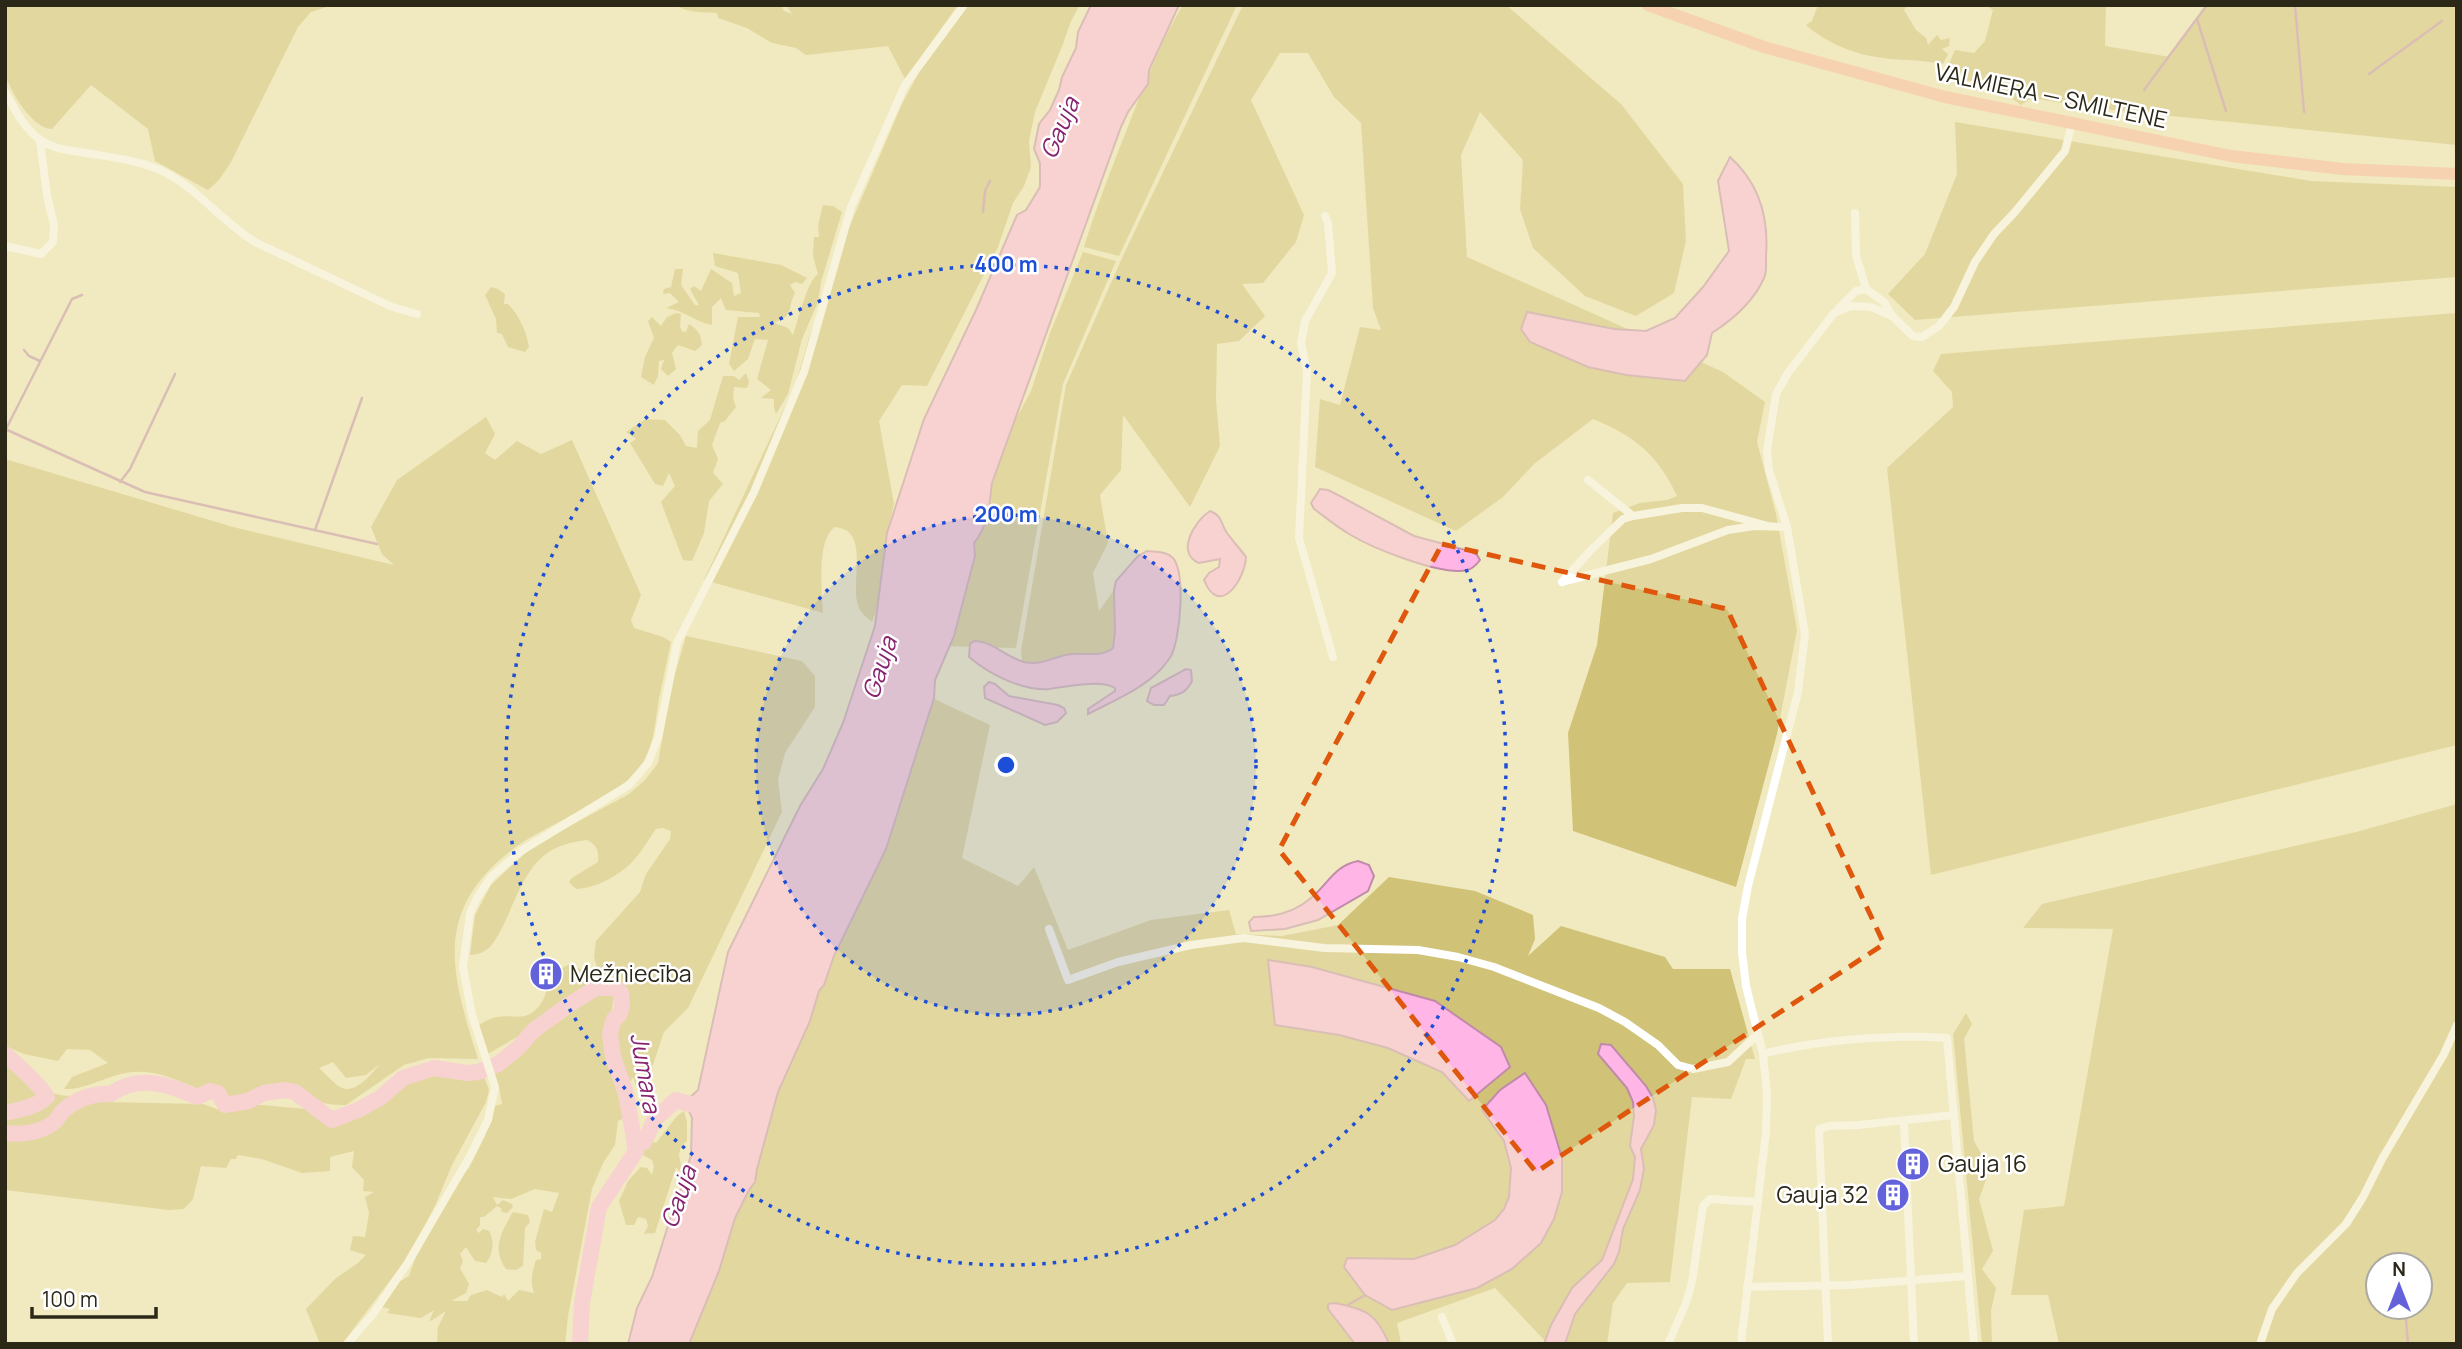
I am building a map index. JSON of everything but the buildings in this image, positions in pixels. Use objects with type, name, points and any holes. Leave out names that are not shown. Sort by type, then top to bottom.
[{"type":"main road","name":"VALMIERA — SMILTENE","points":[[1648,5],[1764,47],[1945,97],[2231,156],[2343,169],[2457,174]]},
{"type":"street","points":[[347,1344],[373,1314],[407,1264],[469,1158],[488,1119],[495,1087],[472,1016],[463,974],[468,923],[477,898],[491,877],[521,851],[629,785],[648,763],[658,738],[677,643],[754,492],[804,372],[851,207],[905,85],[964,5]]},
{"type":"street","points":[[5,92],[18,116],[40,141],[63,149],[133,162],[167,173],[250,239],[392,307],[417,314]]},
{"type":"street","points":[[1854,213],[1856,255],[1866,289],[1884,302],[1892,316],[1913,336],[1922,337],[1939,326],[1954,307],[1975,262],[1994,234],[2065,151],[2071,123]]},
{"type":"street","points":[[5,246],[41,254],[52,242],[54,225],[47,196],[40,141]]},
{"type":"street","points":[[1325,216],[1328,223],[1332,273],[1305,321],[1301,343],[1307,372],[1299,538],[1333,657]]},
{"type":"street","points":[[1741,1344],[1766,1132],[1767,1094],[1763,1054],[1746,986],[1742,919],[1748,886],[1793,715],[1805,653],[1803,616],[1787,527],[1769,470],[1767,451],[1776,394],[1788,373],[1834,313],[1856,291],[1866,289]]},
{"type":"street","points":[[1834,313],[1851,306],[1871,307],[1892,316]]},
{"type":"street","points":[[1588,480],[1633,516]]},
{"type":"street","points":[[1768,526],[1702,508],[1682,508],[1633,516],[1623,520],[1562,582],[1651,559],[1728,530],[1754,526],[1787,527]]},
{"type":"street","points":[[1049,929],[1068,980],[1118,962],[1191,944],[1243,938],[1324,948],[1418,950],[1494,967],[1599,1008],[1658,1045],[1678,1065],[1693,1069],[1728,1062],[1758,1034]]},
{"type":"street","points":[[2260,1344],[2272,1309],[2297,1273],[2346,1224],[2444,1054],[2457,1025]]},
{"type":"street","points":[[1763,1054],[1812,1044],[1865,1039],[1947,1038],[1974,1344]]},
{"type":"street","points":[[1828,1344],[1819,1129],[1954,1115]]},
{"type":"street","points":[[1904,1122],[1914,1344]]},
{"type":"street","points":[[1668,1344],[1692,1282],[1703,1206],[1710,1199],[1758,1202]]},
{"type":"street","points":[[1747,1287],[1968,1276]]},
{"type":"street","points":[[1442,1317],[1453,1344]]},
{"type":"highlighted area","points":[[1442,544],[1727,609],[1884,944],[1536,1172],[1279,850]]},
{"type":"shaded area","points":[[5,5],[333,5],[311,12],[298,27],[230,164],[208,190],[155,161],[148,129],[91,85],[52,129],[31,117],[6,77],[3,53]]},
{"type":"shaded area","points":[[675,5],[781,5],[784,11],[792,14],[786,5],[958,5],[905,79],[888,46],[806,55],[796,48],[772,43],[747,28],[718,18],[717,13],[690,11]]},
{"type":"shaded area","points":[[966,5],[1080,5],[1035,112],[1029,141],[1031,167],[1024,186],[1013,203],[998,247],[927,386],[902,385],[879,421],[894,504],[887,533],[880,600],[872,622],[861,612],[857,600],[857,561],[853,538],[846,530],[835,527],[825,543],[823,554],[823,613],[704,580],[796,383],[809,338],[848,230],[902,104],[924,63]]},
{"type":"shaded area","points":[[1183,5],[1237,5],[1119,256],[1084,247],[1147,78]]},
{"type":"shaded area","points":[[1243,5],[1506,5],[1621,104],[1683,184],[1686,241],[1674,293],[1636,316],[1585,296],[1533,248],[1520,209],[1523,160],[1480,112],[1461,155],[1467,257],[1723,372],[1765,402],[1757,442],[1776,514],[1797,630],[1777,734],[1736,887],[1573,831],[1568,733],[1597,645],[1613,513],[1640,503],[1677,496],[1662,469],[1644,449],[1621,432],[1593,419],[1534,464],[1503,497],[1456,531],[1315,467],[1320,399],[1340,405],[1360,327],[1381,330],[1373,308],[1361,123],[1334,97],[1308,53],[1280,53],[1251,100],[1304,215],[1296,242],[1263,283],[1242,284],[1265,316],[1239,341],[1217,344],[1216,400],[1220,446],[1190,507],[1123,415],[1121,470],[1100,495],[1108,543],[1093,573],[1099,611],[1114,590],[1113,648],[1107,654],[1065,655],[1037,664],[1022,662],[1021,651],[1066,385],[1122,258]]},
{"type":"shaded area","points":[[1818,5],[1908,5],[1904,10],[1916,30],[1926,38],[1928,45],[1937,35],[1941,40],[1950,38],[1949,46],[1942,49],[1948,54],[1943,64],[1880,58],[1845,48],[1820,36],[1806,25],[1812,21]]},
{"type":"shaded area","points":[[1985,5],[2106,5],[2105,46],[2170,57],[2207,5],[2457,5],[2457,145],[2092,108],[2032,98],[2021,105],[2005,93],[1972,86],[1972,81],[1961,80],[1946,70],[1955,50],[1974,53],[1985,41],[1993,10]]},
{"type":"shaded area","points":[[1955,122],[2311,181],[2457,187],[2457,277],[1915,320],[1888,294],[1925,254],[1957,174]]},
{"type":"shaded area","points":[[823,205],[833,206],[842,212],[821,282],[818,302],[802,339],[788,394],[776,414],[774,399],[761,398],[771,390],[757,379],[768,340],[755,339],[748,359],[734,371],[729,364],[738,317],[760,317],[759,313],[726,310],[721,298],[712,307],[712,325],[666,308],[679,302],[670,293],[663,294],[664,289],[671,287],[675,269],[683,269],[681,285],[695,305],[699,305],[690,289],[694,286],[701,291],[711,269],[732,283],[734,296],[741,293],[738,273],[715,266],[713,253],[781,265],[807,278],[802,284],[795,282],[790,285],[795,293],[788,314],[774,323],[788,328],[793,335],[807,293],[818,274],[813,256],[814,237],[819,237],[818,225]]},
{"type":"shaded area","points":[[1083,252],[1116,261],[1063,384],[1016,648],[942,646],[1000,449],[1031,391],[1050,333]]},
{"type":"shaded area","points":[[491,287],[505,294],[504,304],[508,304],[519,318],[529,347],[525,352],[508,347],[502,334],[497,333],[496,319],[485,295]]},
{"type":"shaded area","points":[[2457,313],[2457,745],[1931,875],[1887,468],[1953,407],[1952,392],[1933,371],[1941,354]]},
{"type":"shaded area","points":[[681,314],[682,331],[686,332],[689,324],[695,328],[702,345],[695,351],[678,345],[672,353],[676,369],[668,376],[661,369],[664,360],[659,361],[654,385],[641,377],[645,357],[654,338],[648,321],[652,317],[661,326],[667,317]]},
{"type":"shaded area","points":[[746,373],[749,382],[747,388],[734,387],[733,399],[736,407],[725,421],[720,423],[712,445],[718,459],[713,473],[723,484],[709,501],[704,533],[692,561],[683,560],[661,502],[675,486],[669,473],[663,486],[655,484],[630,443],[636,439],[626,432],[646,419],[665,420],[680,435],[686,446],[697,448],[698,431],[710,420],[723,376],[734,376],[739,380]]},
{"type":"shaded area","points":[[486,417],[495,434],[485,453],[495,460],[517,441],[541,454],[572,440],[641,595],[631,620],[634,628],[671,642],[653,738],[644,761],[631,777],[614,790],[517,846],[490,870],[471,893],[460,918],[455,943],[456,969],[460,997],[478,1059],[429,1058],[404,1065],[346,1105],[324,1103],[285,1085],[267,1088],[238,1100],[220,1102],[201,1090],[170,1078],[140,1072],[64,1089],[72,1077],[108,1063],[90,1050],[67,1049],[58,1061],[24,1054],[5,1046],[5,459],[233,527],[394,565],[382,554],[371,527],[397,480]],"holes":[[[333,1062],[346,1078],[366,1075],[380,1064],[363,1082],[347,1089],[337,1085],[319,1068]]]},
{"type":"shaded area","points":[[686,636],[802,661],[815,676],[815,707],[785,753],[778,780],[782,812],[688,1008],[664,1032],[641,1100],[633,1077],[625,1091],[626,1070],[616,1057],[615,1025],[622,992],[621,982],[611,972],[599,975],[594,957],[596,941],[640,892],[646,874],[670,839],[671,831],[656,829],[627,867],[591,887],[576,889],[569,882],[598,862],[598,852],[593,844],[587,840],[580,841],[549,852],[530,871],[503,927],[490,947],[481,953],[470,955],[475,915],[491,885],[533,846],[629,794],[645,780],[658,763],[672,684]]},
{"type":"shaded area","points":[[928,696],[990,725],[962,858],[1018,886],[1034,867],[1068,950],[1151,920],[1229,910],[1236,934],[1282,936],[1338,925],[1389,877],[1475,891],[1533,915],[1535,939],[1528,956],[1561,926],[1665,957],[1673,969],[1730,969],[1755,1059],[1746,1059],[1731,1099],[1692,1097],[1670,1282],[1627,1283],[1613,1303],[1607,1344],[1548,1344],[1495,1288],[1397,1323],[1401,1344],[673,1344]]},
{"type":"shaded area","points":[[2457,804],[2457,1344],[2059,1344],[2048,1295],[2011,1295],[2024,1210],[2064,1206],[2113,929],[2023,928],[2042,904],[2356,832]]},
{"type":"shaded area","points":[[570,964],[584,971],[591,982],[557,1014],[486,1055],[476,1026],[502,1016],[521,1017],[530,1014],[540,1005],[554,975]]},
{"type":"shaded area","points":[[609,980],[614,986],[607,1049],[610,1060],[619,1072],[616,1087],[624,1118],[618,1121],[615,1145],[603,1163],[592,1189],[565,1344],[437,1344],[438,1327],[446,1311],[429,1322],[434,1310],[421,1318],[387,1313],[390,1309],[382,1307],[399,1282],[409,1276],[415,1259],[459,1180],[469,1168],[485,1136],[495,1106],[502,1104],[499,1087],[488,1062],[562,1020],[603,982]],"holes":[[[535,1189],[559,1193],[552,1212],[544,1209],[535,1242],[541,1259],[536,1260],[533,1273],[534,1293],[519,1290],[508,1301],[504,1294],[502,1297],[487,1290],[471,1295],[467,1301],[451,1301],[466,1293],[469,1284],[460,1268],[463,1261],[460,1254],[466,1247],[475,1261],[486,1263],[490,1256],[493,1243],[489,1231],[483,1229],[479,1233],[476,1230],[480,1225],[480,1217],[484,1217],[497,1206],[507,1213],[513,1207],[503,1200],[497,1205],[493,1197],[511,1199]]]},
{"type":"shaded area","points":[[1966,1013],[1972,1024],[1964,1039],[1974,1141],[1990,1169],[1979,1199],[1993,1251],[1982,1269],[1996,1288],[1991,1311],[1992,1344],[1982,1344],[1953,1034]]},
{"type":"shaded area","points":[[5,1056],[35,1082],[64,1096],[93,1092],[104,1102],[203,1104],[222,1111],[250,1104],[348,1113],[408,1072],[430,1065],[480,1066],[489,1090],[486,1102],[407,1258],[342,1344],[320,1344],[306,1309],[336,1278],[366,1255],[350,1250],[353,1236],[365,1237],[369,1213],[365,1197],[374,1192],[363,1191],[364,1180],[352,1167],[354,1151],[330,1157],[330,1171],[302,1173],[262,1159],[238,1155],[236,1159],[231,1159],[226,1168],[201,1166],[193,1199],[184,1209],[169,1210],[5,1190]]},
{"type":"shaded area","points":[[684,1111],[687,1141],[681,1146],[679,1155],[683,1175],[676,1167],[655,1233],[644,1234],[648,1226],[646,1219],[638,1217],[634,1225],[626,1225],[619,1201],[628,1181],[641,1167],[647,1168],[652,1175],[652,1160],[641,1154],[639,1147],[647,1140],[656,1143]]},
{"type":"shaded area","points":[[513,1212],[528,1215],[530,1222],[525,1228],[523,1266],[516,1270],[506,1269],[499,1254],[502,1233]]},
{"type":"water","name":"Gauja","points":[[1091,5],[1179,5],[1149,70],[1148,84],[1121,127],[992,483],[983,529],[974,543],[975,556],[954,636],[935,680],[934,698],[886,849],[834,956],[810,1021],[778,1092],[755,1182],[735,1218],[719,1271],[689,1344],[628,1344],[637,1308],[652,1277],[686,1175],[691,1154],[692,1118],[685,1102],[698,1090],[728,952],[800,806],[823,769],[843,723],[875,626],[887,533],[924,419],[976,310],[1017,215],[1026,210],[1040,187],[1040,163],[1034,149],[1039,124],[1050,110],[1059,90],[1076,48],[1078,32]]},
{"type":"water","points":[[1730,157],[1748,178],[1760,202],[1766,228],[1766,273],[1748,302],[1735,316],[1712,333],[1707,355],[1685,381],[1626,375],[1588,367],[1530,342],[1521,329],[1527,312],[1614,329],[1646,331],[1675,318],[1703,287],[1729,251],[1718,181]]},
{"type":"water","points":[[1320,489],[1338,495],[1414,536],[1470,551],[1480,560],[1469,569],[1455,571],[1407,560],[1373,546],[1345,531],[1314,509],[1311,503]]},
{"type":"water","points":[[1210,511],[1219,518],[1246,557],[1245,566],[1236,584],[1224,595],[1217,596],[1210,591],[1204,580],[1219,567],[1220,559],[1199,563],[1188,552],[1194,529]]},
{"type":"water","points":[[1147,551],[1164,553],[1173,558],[1179,577],[1180,605],[1171,656],[1162,668],[1137,688],[1088,714],[1088,709],[1115,691],[1115,688],[1101,684],[1049,689],[1028,687],[996,675],[969,657],[970,644],[974,641],[1030,663],[1072,654],[1108,651],[1113,648],[1115,632],[1116,581],[1138,556]]},
{"type":"water","points":[[1186,669],[1191,670],[1192,681],[1186,690],[1170,696],[1164,705],[1154,705],[1147,701],[1151,688]]},
{"type":"water","points":[[989,682],[1009,696],[1058,705],[1064,708],[1066,713],[1057,722],[1045,725],[985,698],[984,687]]},
{"type":"water","points":[[1358,861],[1369,865],[1374,876],[1368,891],[1318,920],[1285,929],[1251,931],[1249,922],[1254,917],[1277,915],[1298,907],[1311,898],[1337,871]]},
{"type":"water","points":[[1268,960],[1312,967],[1435,1001],[1501,1047],[1510,1067],[1469,1101],[1442,1072],[1388,1048],[1339,1035],[1275,1025]]},
{"type":"water","points":[[1601,1044],[1611,1045],[1646,1086],[1656,1110],[1654,1125],[1641,1149],[1644,1169],[1640,1190],[1623,1229],[1614,1264],[1575,1314],[1565,1344],[1544,1344],[1551,1325],[1572,1288],[1602,1260],[1633,1179],[1635,1157],[1630,1146],[1633,1102],[1627,1088],[1598,1054]]},
{"type":"water","points":[[1525,1073],[1546,1105],[1562,1158],[1562,1192],[1554,1219],[1541,1243],[1512,1269],[1477,1288],[1392,1310],[1365,1295],[1344,1267],[1347,1258],[1414,1259],[1455,1245],[1495,1220],[1504,1209],[1509,1197],[1511,1168],[1504,1141],[1482,1110],[1500,1090]]},
{"type":"water","points":[[1335,1303],[1369,1314],[1380,1326],[1389,1344],[1355,1344],[1328,1309],[1328,1304]]},
{"type":"waterway","points":[[2144,90],[2207,5]]},
{"type":"waterway","points":[[2295,5],[2304,112]]},
{"type":"waterway","points":[[2197,19],[2226,111]]},
{"type":"waterway","points":[[2369,74],[2442,21]]},
{"type":"waterway","points":[[983,212],[985,191],[990,181]]},
{"type":"waterway","points":[[6,429],[72,299],[82,295]]},
{"type":"waterway","points":[[24,350],[29,356],[40,361]]},
{"type":"waterway","points":[[120,482],[130,469],[175,374]]},
{"type":"waterway","points":[[315,530],[362,398]]},
{"type":"waterway","points":[[5,429],[145,492],[377,544]]},
{"type":"waterway","name":"Jumara","points":[[5,1133],[42,1129],[55,1122],[64,1110],[80,1100],[111,1094],[132,1084],[142,1083],[164,1085],[197,1097],[210,1091],[218,1093],[225,1105],[248,1101],[264,1093],[284,1090],[295,1092],[332,1120],[380,1098],[403,1078],[434,1068],[467,1073],[478,1072],[498,1064],[518,1048],[534,1030],[570,1004],[596,988],[617,988],[621,993],[622,1007],[614,1019],[610,1033],[613,1057],[626,1093],[636,1151],[599,1207],[582,1303],[580,1344]]},
{"type":"waterway","name":"Jumara","points":[[5,1054],[47,1097],[32,1106],[5,1113]]},
{"type":"waterway","name":"Jumara","points":[[635,1143],[644,1142],[655,1119],[676,1100],[704,1108]]},
{"type":"waterway","points":[[1348,1305],[1365,1295]]},
{"type":"waterway","points":[[2406,1321],[2408,1344]]},
{"type":"place","name":"Mežniecība","points":[[546,974]]},
{"type":"place","name":"Gauja 16","points":[[1913,1164]]},
{"type":"place","name":"Gauja 32","points":[[1893,1195]]}]
